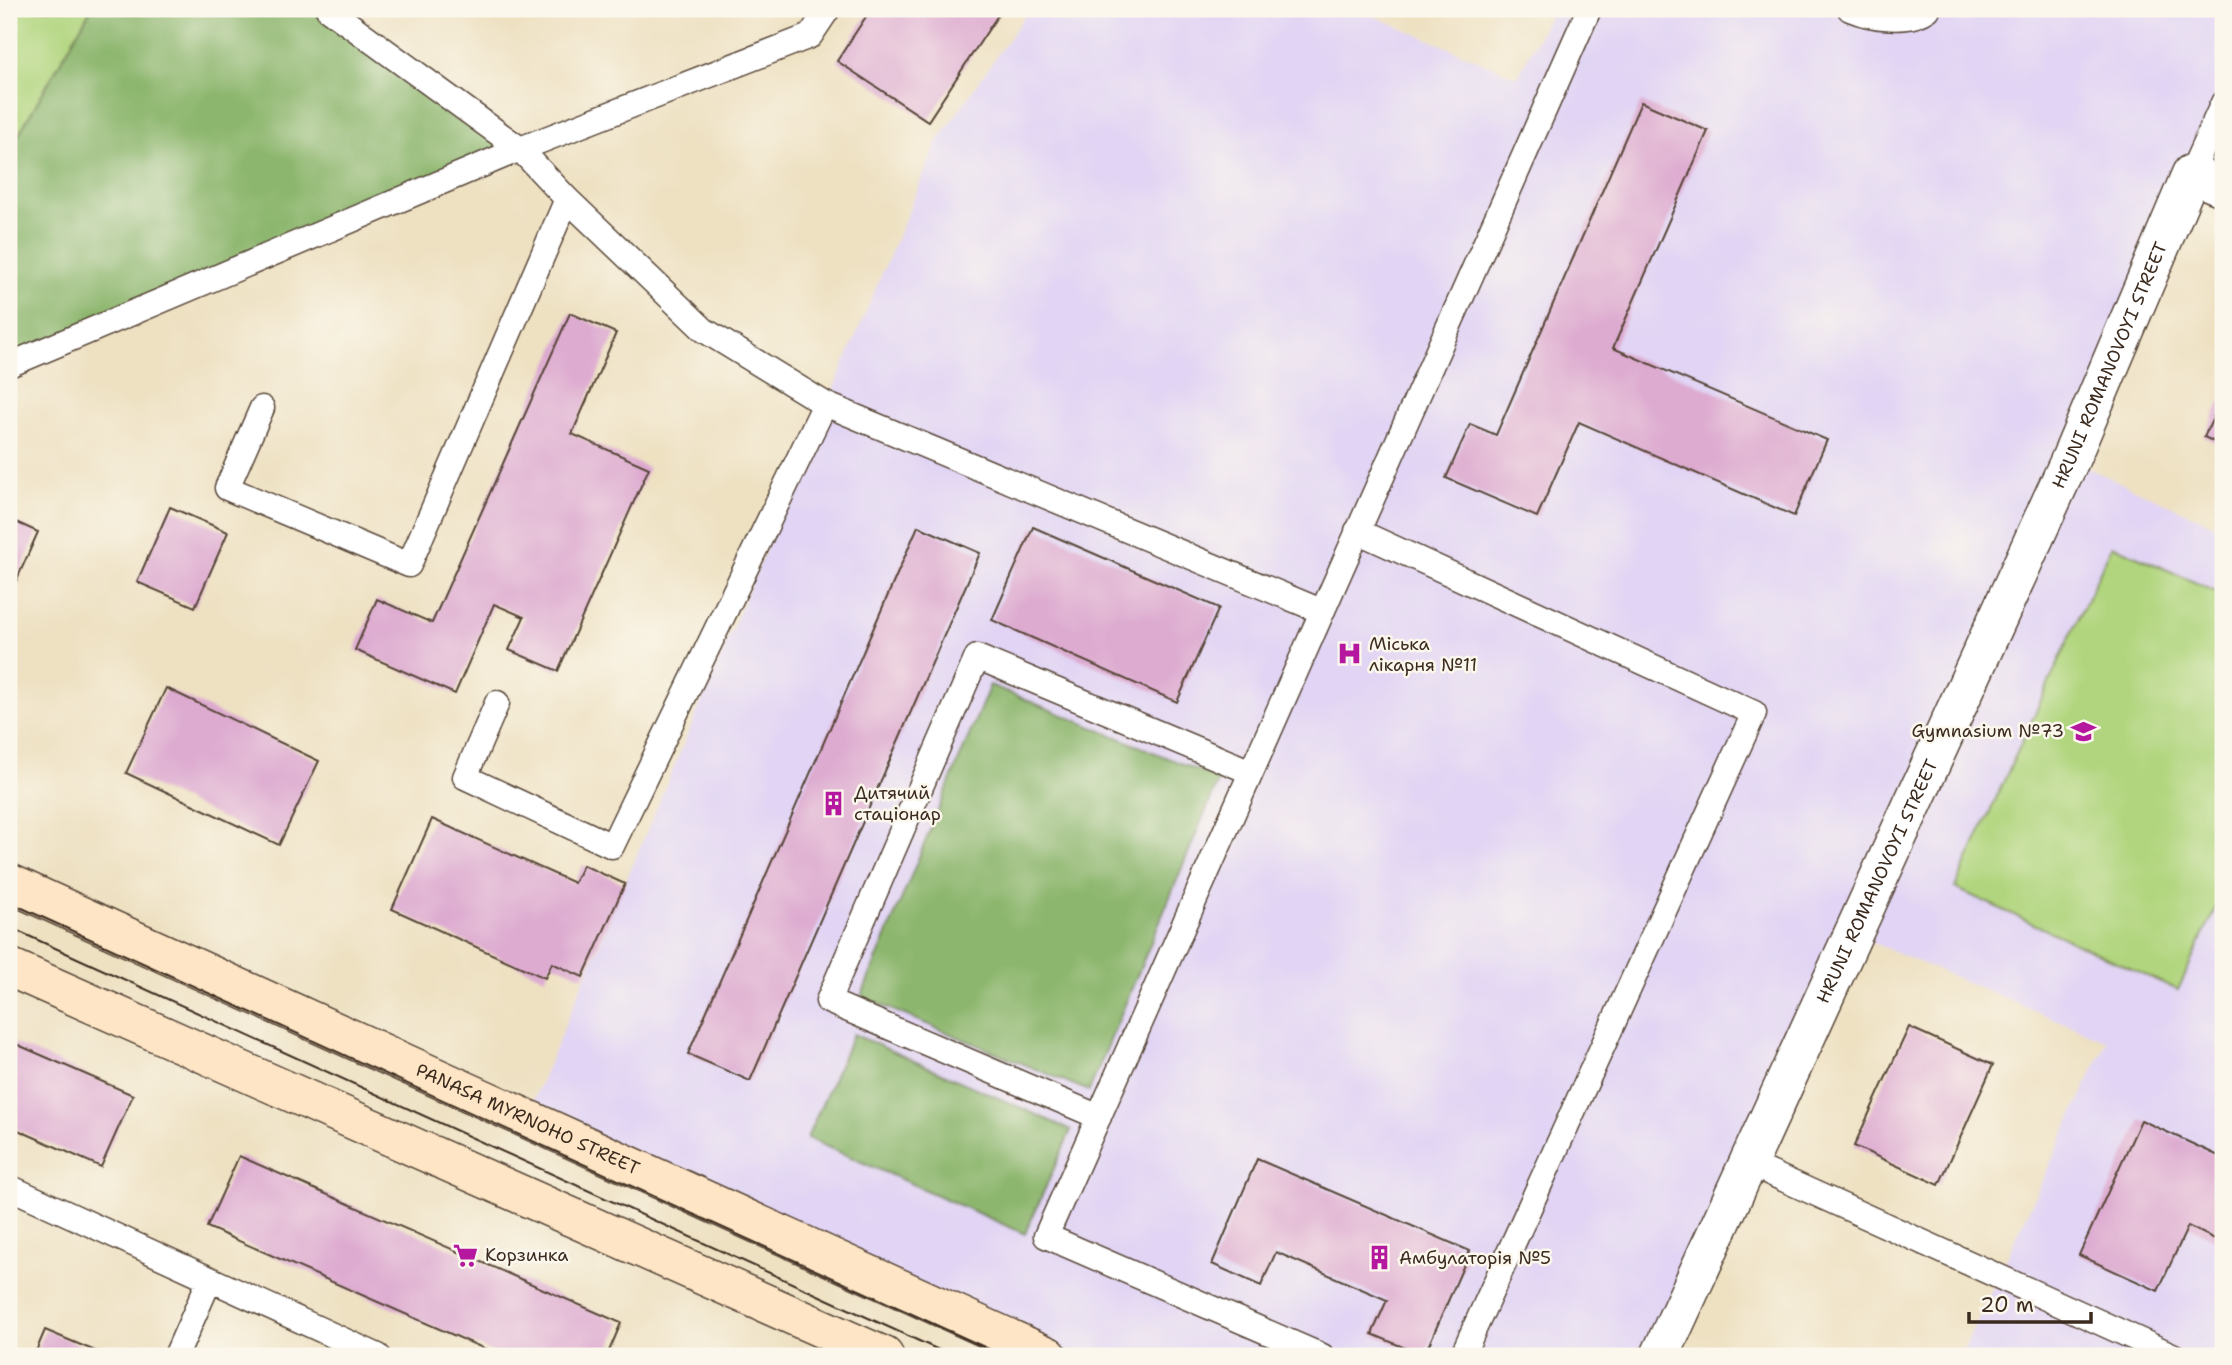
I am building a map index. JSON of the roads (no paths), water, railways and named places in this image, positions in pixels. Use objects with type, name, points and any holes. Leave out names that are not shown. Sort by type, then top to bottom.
[{"type":"main road","name":"PANASA MYRNOHO STREET","points":[[9,883],[1048,1356]]},
{"type":"main road","points":[[9,967],[884,1356]]},
{"type":"street","name":"HRUNI ROMANOVOYI STREET","points":[[1660,1356],[2070,460],[2207,180]]},
{"type":"lane","points":[[328,9],[520,149],[567,199],[705,330],[825,404],[1321,611]]},
{"type":"lane","points":[[9,365],[520,149],[810,36],[828,9]]},
{"type":"lane","points":[[1322,1356],[1295,1351],[1046,1236],[1589,9]]},
{"type":"lane","points":[[1850,9],[1866,16],[1919,16],[1928,9]]},
{"type":"lane","points":[[2207,180],[2223,103]]},
{"type":"lane","points":[[262,408],[227,488],[409,565],[567,199]]},
{"type":"lane","points":[[497,703],[465,777],[612,846],[825,404]]},
{"type":"lane","points":[[1357,530],[1754,712],[1462,1356]]},
{"type":"lane","points":[[1099,1117],[828,1001],[977,657],[1251,772]]},
{"type":"lane","points":[[1748,1163],[2174,1356]]},
{"type":"lane","points":[[9,1187],[378,1356]]},
{"type":"lane","points":[[176,1356],[210,1279]]},
{"type":"tram line","points":[[9,902],[1004,1356]]},
{"type":"tram line","points":[[9,927],[952,1356]]},
{"type":"place","name":"Міська лікарня №11","points":[[1349,654]]},
{"type":"place","name":"Gymnasium №73","points":[[2084,731]]},
{"type":"place","name":"Дитячий стаціонар","points":[[834,803]]},
{"type":"place","name":"Корзинка","points":[[465,1255]]},
{"type":"place","name":"Амбулаторія №5","points":[[1379,1258]]}]
